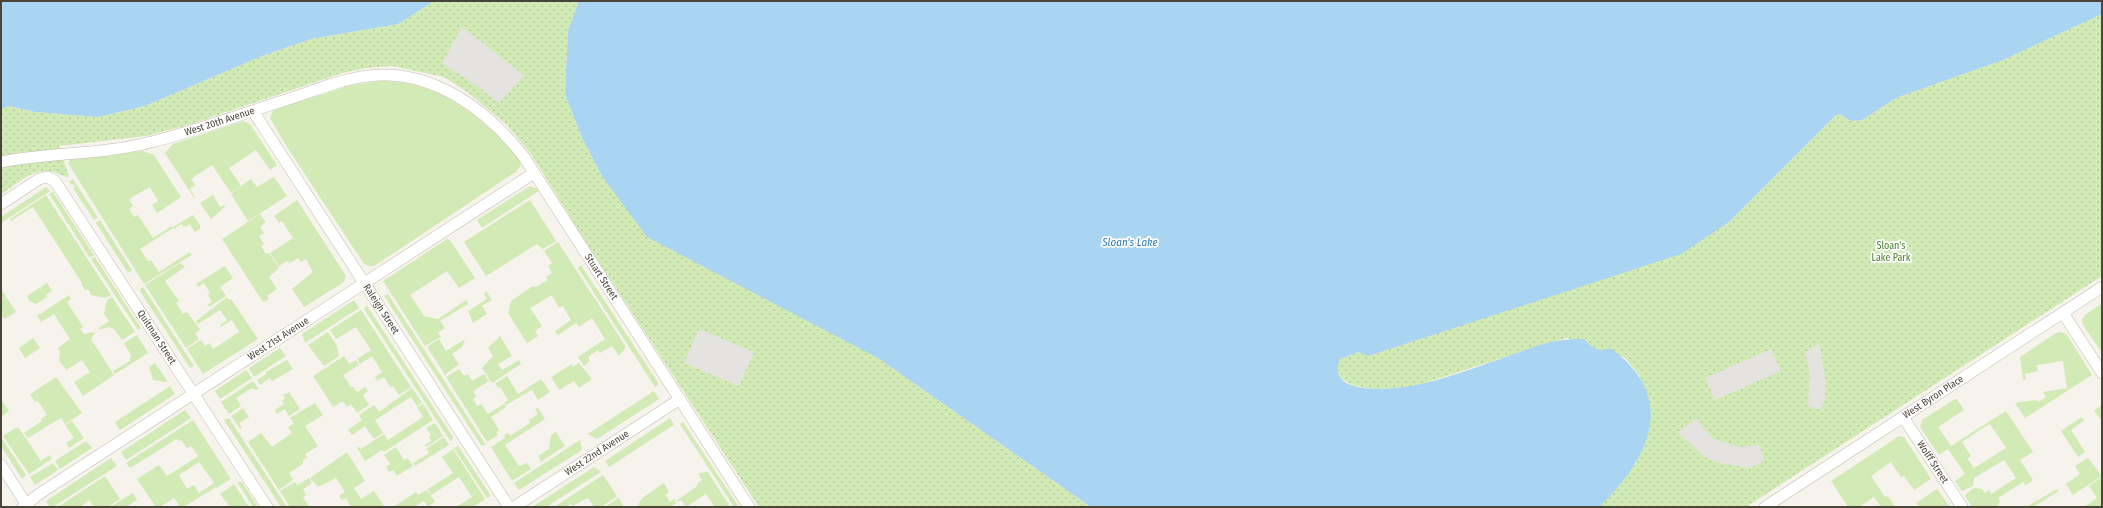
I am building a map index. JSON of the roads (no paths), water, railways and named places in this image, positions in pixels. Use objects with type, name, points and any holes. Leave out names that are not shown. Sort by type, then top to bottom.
[{"type":"street","name":"West 20th Avenue","points":[[1,162],[141,144],[253,111],[322,88],[367,76],[402,76],[421,81]]},
{"type":"street","name":"Stuart Street","points":[[421,81],[440,86],[465,100],[508,138],[519,150],[749,507]]},
{"type":"street","name":"Raleigh Street","points":[[253,111],[509,507]]},
{"type":"street","name":"West 21st Avenue","points":[[26,506],[39,494],[534,173]]},
{"type":"street","name":"Quitman Street","points":[[1,204],[40,179],[47,178],[55,181],[267,507]]},
{"type":"street","name":"West Byron Place","points":[[1765,507],[2102,287]]},
{"type":"street","points":[[2063,312],[2102,373]]},
{"type":"street","name":"West 22nd Avenue","points":[[514,507],[680,399]]},
{"type":"street","name":"Wolff Street","points":[[1903,417],[1962,507]]},
{"type":"street","points":[[1,465],[26,506]]},
{"type":"water","points":[[1,1],[434,1],[398,24],[311,39],[262,56],[145,106],[98,117],[35,112],[9,106],[1,109]]},
{"type":"water","name":"Sloan's Lake","points":[[579,1],[2102,1],[2102,14],[2003,60],[1896,98],[1862,120],[1851,121],[1839,114],[1835,116],[1729,222],[1681,254],[1368,356],[1358,352],[1340,359],[1338,372],[1340,377],[1346,383],[1355,386],[1378,389],[1413,386],[1437,380],[1543,344],[1553,342],[1584,339],[1596,349],[1603,350],[1610,348],[1631,367],[1645,387],[1650,407],[1650,428],[1643,448],[1632,468],[1617,488],[1599,507],[1091,507],[878,358],[647,237],[602,176],[582,138],[565,94],[568,31]]},
{"type":"park label","name":"Sloan's Lake Park","points":[[1891,252]]}]
